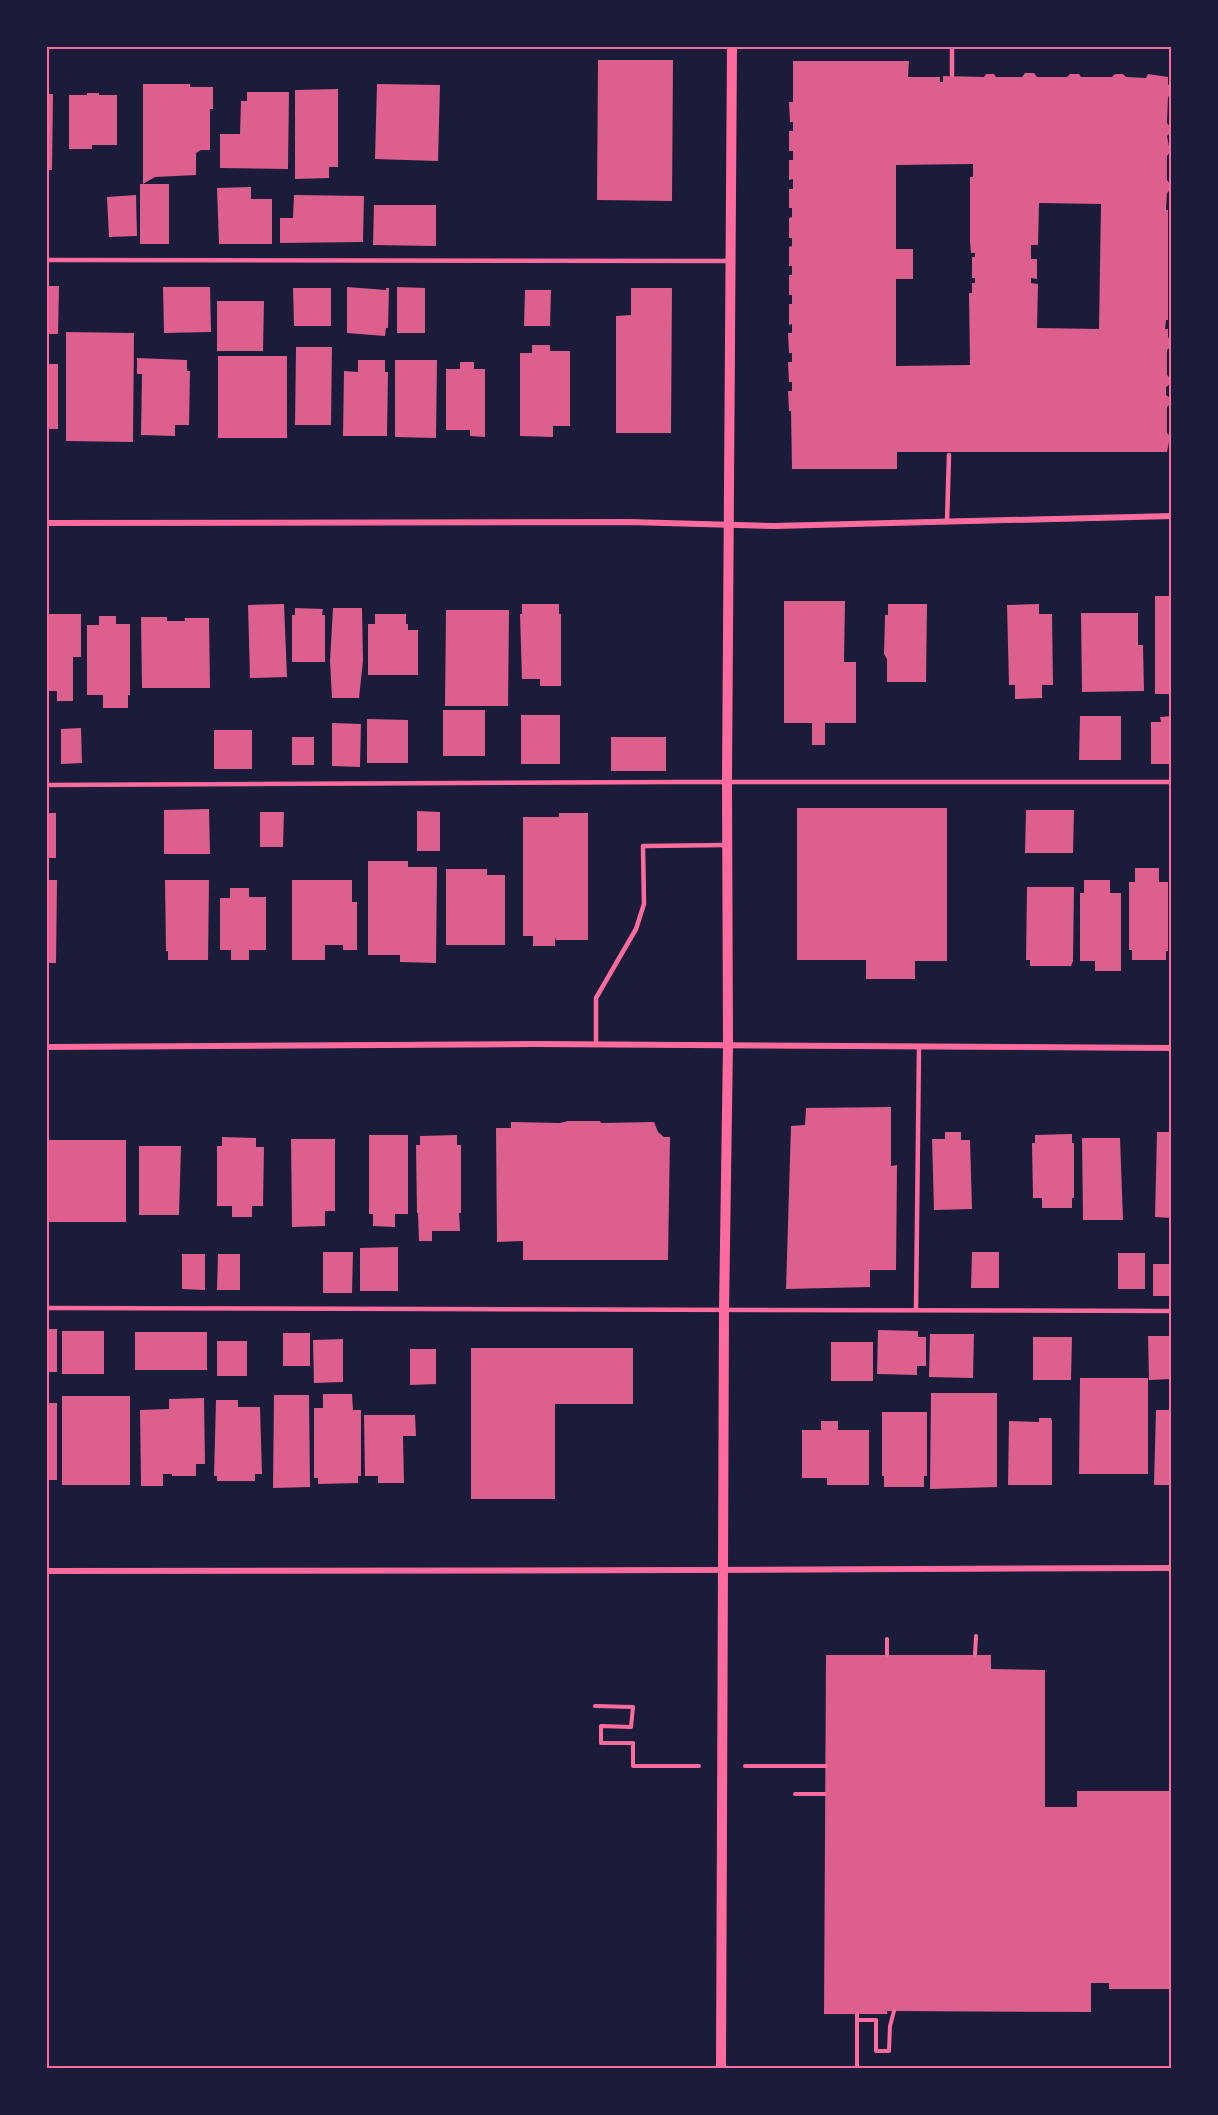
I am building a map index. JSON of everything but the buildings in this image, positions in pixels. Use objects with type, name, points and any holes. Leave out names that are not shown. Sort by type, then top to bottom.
[{"type":"street","points":[[721,2068],[732,46]]},
{"type":"street","points":[[46,523],[630,522],[774,526],[1172,516]]},
{"type":"street","points":[[46,1047],[728,1045],[1172,1048]]},
{"type":"street","points":[[46,1571],[772,1571],[1172,1568]]},
{"type":"lane","points":[[952,46],[952,75]]},
{"type":"lane","points":[[46,260],[732,261]]},
{"type":"lane","points":[[947,522],[949,455]]},
{"type":"lane","points":[[46,785],[1172,783]]},
{"type":"lane","points":[[596,1045],[596,999],[636,929],[644,904],[643,846],[727,845]]},
{"type":"lane","points":[[915,1310],[919,1047]]},
{"type":"lane","points":[[46,1308],[1172,1311]]},
{"type":"path","points":[[975,1655],[976,1636]]},
{"type":"path","points":[[887,1639],[887,1655]]},
{"type":"path","points":[[595,1706],[633,1707],[631,1727],[601,1726],[601,1743],[633,1743]]},
{"type":"path","points":[[795,1794],[825,1794]]},
{"type":"path","points":[[857,2020],[876,2020],[876,2051],[889,2051],[890,2026],[894,2011]]},
{"type":"path","points":[[857,2014],[857,2066]]}]
